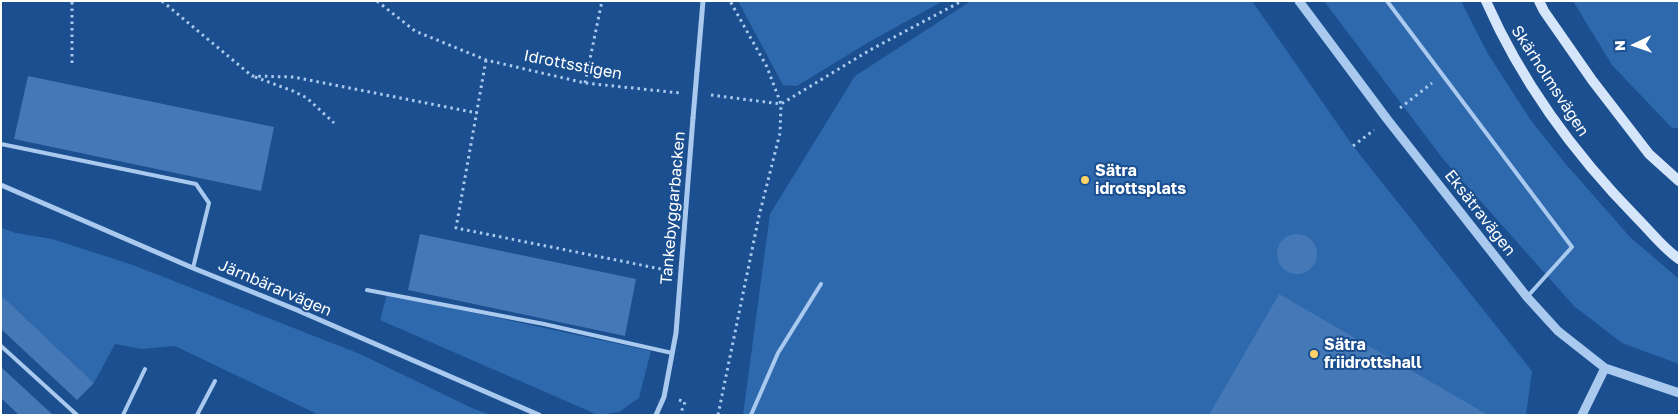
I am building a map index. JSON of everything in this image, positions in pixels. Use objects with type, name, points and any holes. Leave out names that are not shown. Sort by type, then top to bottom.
[{"type":"main road","name":"Skärholmsvägen","points":[[1486,1],[1500,33],[1553,119],[1604,184],[1679,259]]},
{"type":"main road","name":"Skärholmsvägen","points":[[1539,1],[1592,80],[1649,154],[1679,182]]},
{"type":"street","name":"Tankebyggarbacken","points":[[656,415],[664,397],[676,333],[702,1]]},
{"type":"street","name":"Eksätravägen","points":[[1298,1],[1387,119],[1527,297],[1558,331],[1605,368],[1679,393]]},
{"type":"street","name":"Järnbärarvägen","points":[[1,185],[539,415]]},
{"type":"street","points":[[1582,415],[1605,368]]},
{"type":"lane","points":[[1387,1],[1572,247],[1527,297]]},
{"type":"lane","points":[[1,144],[196,184],[209,204],[193,268]]},
{"type":"lane","points":[[751,415],[778,353],[821,284]]},
{"type":"lane","points":[[367,290],[544,324],[672,353]]},
{"type":"lane","points":[[1,346],[77,415]]},
{"type":"lane","points":[[123,415],[145,369]]},
{"type":"lane","points":[[197,415],[214,382]]},
{"type":"path","points":[[72,1],[72,63]]},
{"type":"path","points":[[162,1],[252,76],[307,98],[334,123]]},
{"type":"path","name":"Idrottsstigen","points":[[377,1],[415,31],[486,60],[585,83],[681,93]]},
{"type":"path","points":[[585,83],[602,1]]},
{"type":"path","points":[[718,415],[759,216],[780,133],[781,104],[767,67],[730,1]]},
{"type":"path","points":[[709,95],[781,104],[870,50],[962,1]]},
{"type":"path","points":[[486,60],[456,228],[681,273]]},
{"type":"path","points":[[252,76],[292,77],[477,113]]},
{"type":"shaded area","points":[[738,1],[943,1],[869,42],[797,86],[783,85]]},
{"type":"shaded area","name":"Sätra idrottsplats","points":[[971,1],[1252,1],[1353,146],[1532,371],[1526,415],[743,415],[770,214],[855,76]]},
{"type":"shaded area","points":[[1324,1],[1461,1],[1488,54],[1530,119],[1564,162],[1630,237],[1679,279],[1679,364],[1622,343],[1574,306],[1443,159]]},
{"type":"shaded area","points":[[1573,1],[1679,1],[1679,128],[1672,128],[1612,65]]},
{"type":"shaded area","points":[[1,228],[16,233],[52,239],[133,265],[360,354],[490,415],[319,415],[175,346],[141,349],[115,344],[94,383],[1,295]]},
{"type":"shaded area","points":[[387,294],[651,351],[639,398],[619,412],[598,415],[380,320]]},
{"type":"building","points":[[28,76],[274,127],[261,191],[14,139]]},
{"type":"building","points":[[420,234],[636,279],[625,336],[408,290]]},
{"type":"building","points":[[1301,234],[1308,237],[1314,243],[1317,254],[1316,262],[1308,271],[1301,274],[1293,274],[1286,271],[1278,262],[1277,250],[1280,243],[1289,235]]},
{"type":"building","name":"Sätra friidrottshall","points":[[1279,294],[1488,415],[1209,415]]},
{"type":"building","points":[[1,295],[94,383],[77,400],[1,329]]},
{"type":"building","points":[[1,367],[53,415],[19,415],[1,398]]},
{"type":"place","name":"Sätra idrottsplats","points":[[1085,180]]},
{"type":"place","name":"Sätra friidrottshall","points":[[1314,354]]}]
